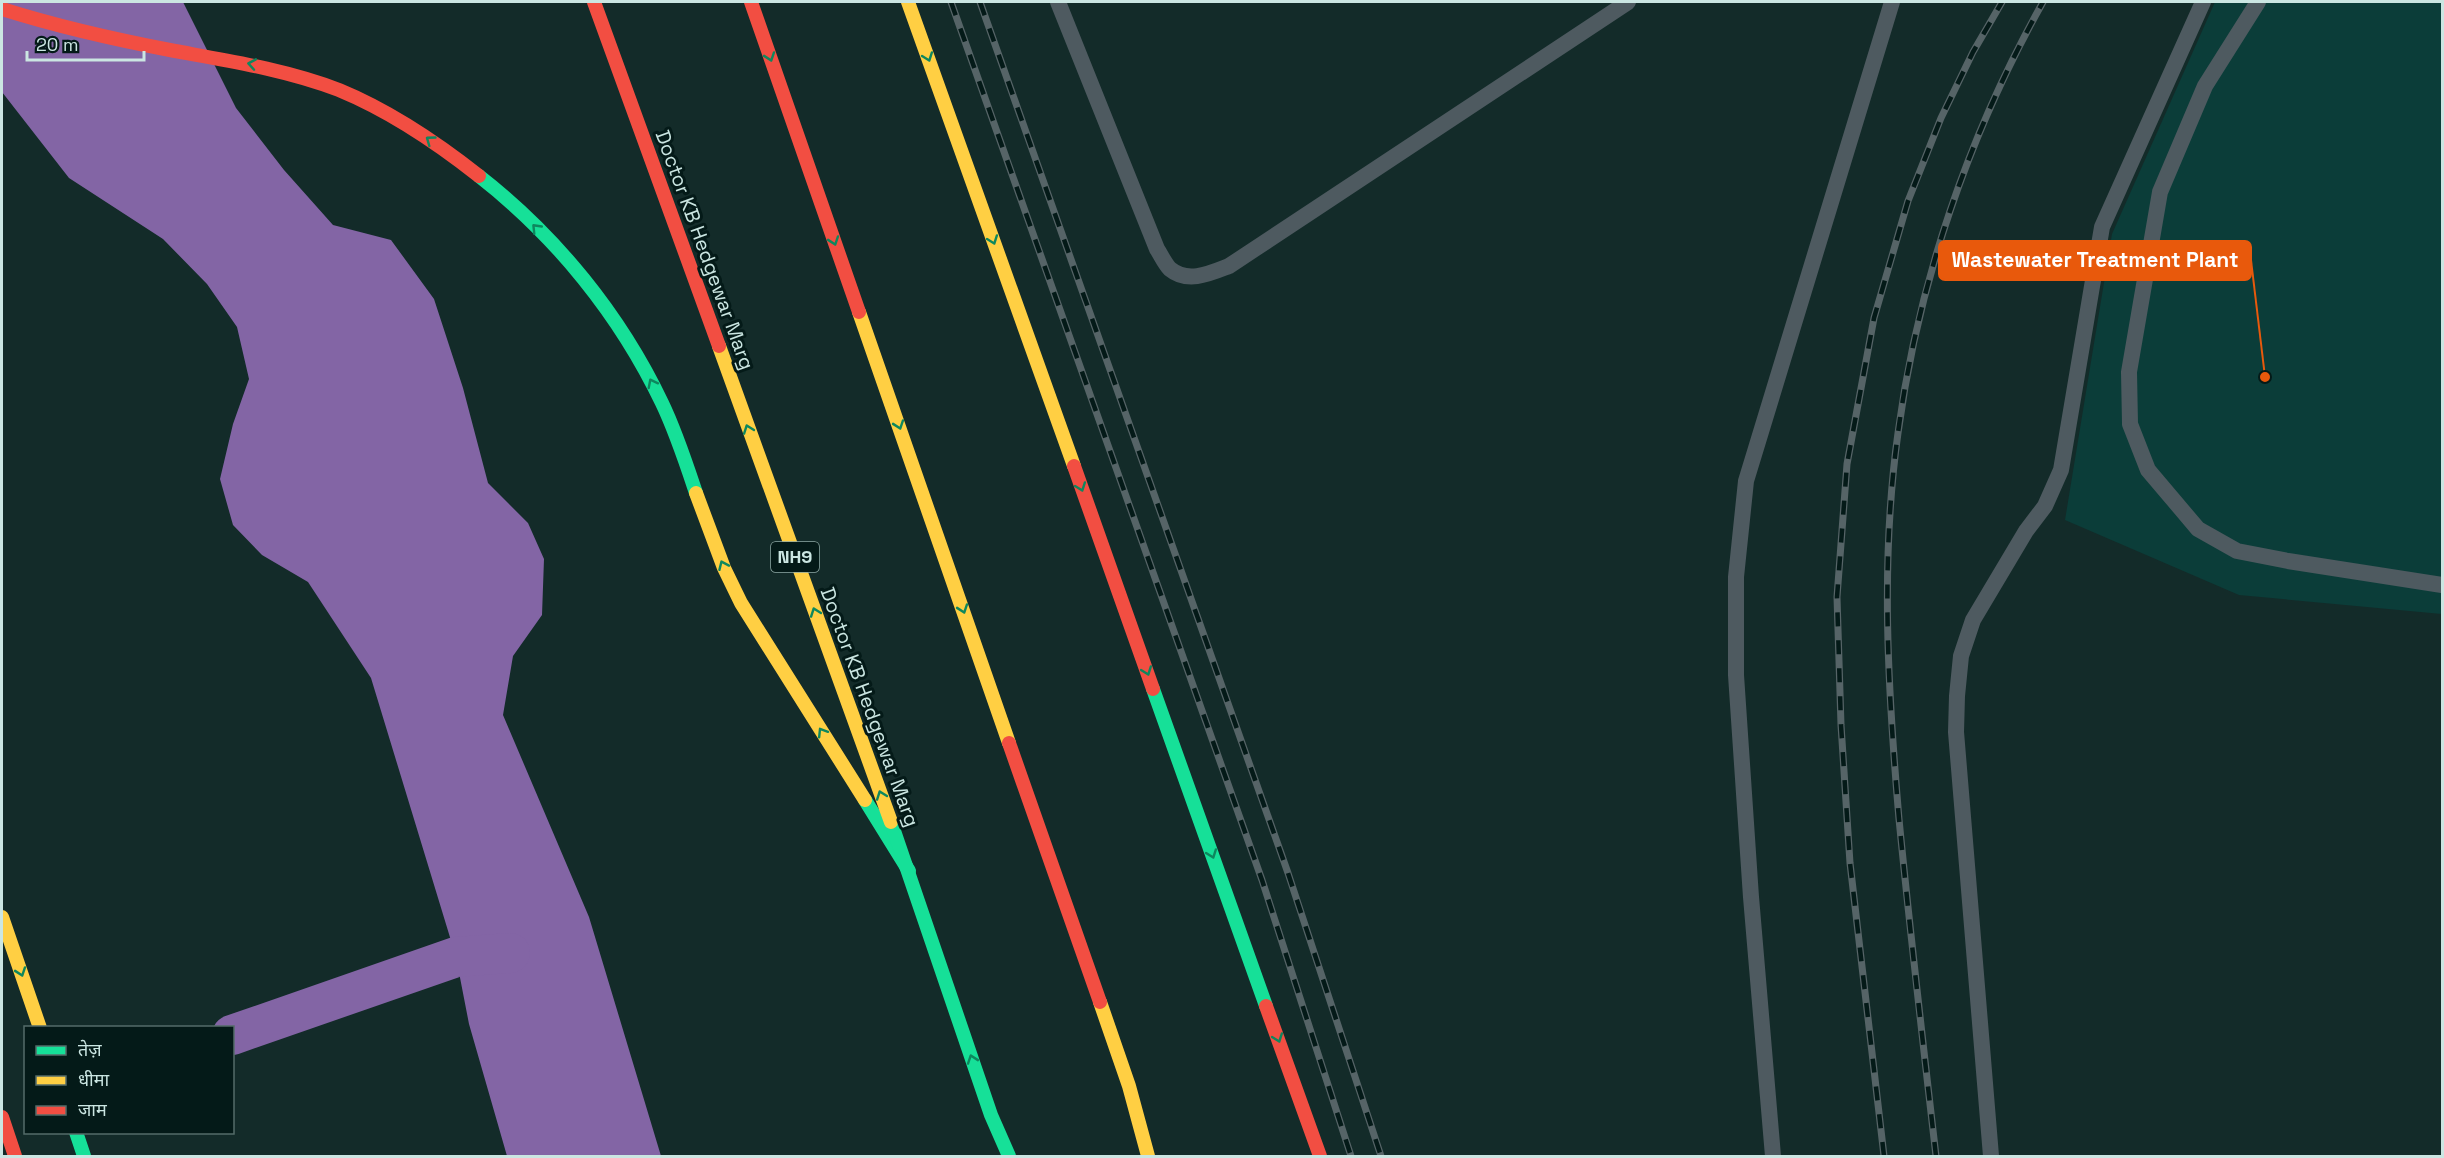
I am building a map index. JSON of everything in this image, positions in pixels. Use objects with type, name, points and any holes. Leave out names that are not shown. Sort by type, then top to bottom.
[{"type":"main road","name":"Doctor KB Hedgewar Marg","points":[[594,2],[909,871],[991,1114],[1009,1156]]},
{"type":"main road","points":[[751,2],[1129,1086],[1148,1156]]},
{"type":"main road","points":[[908,2],[1320,1156]]},
{"type":"main road","points":[[2,9],[34,20],[204,56],[259,65],[306,77],[358,99],[416,129],[477,174],[532,224],[588,285],[631,344],[663,405],[713,541],[736,593],[909,871]]},
{"type":"main road","points":[[2,917],[39,1026]]},
{"type":"main road","points":[[1129,1086],[1160,1156]]},
{"type":"main road","points":[[991,1114],[1002,1156]]},
{"type":"main road","points":[[2,1117],[15,1156]]},
{"type":"main road","points":[[77,1134],[84,1156]]},
{"type":"lane","points":[[1058,2],[1156,249],[1170,269],[1185,276],[1203,276],[1229,266],[1628,2]]},
{"type":"lane","points":[[1773,1156],[1736,687],[1736,577],[1746,481],[1892,2]]},
{"type":"lane","points":[[1990,1156],[1956,732],[1961,656],[1973,620],[2026,531],[2045,506],[2061,470],[2102,227],[2203,2]]},
{"type":"lane","points":[[2258,2],[2205,86],[2160,192],[2129,372],[2130,424],[2148,470],[2198,529],[2237,550],[2288,561],[2442,585]]},
{"type":"shaded area","points":[[2,2],[183,2],[236,108],[284,170],[333,225],[391,240],[434,299],[463,388],[488,483],[528,523],[544,559],[542,615],[513,656],[503,715],[589,917],[661,1156],[507,1156],[469,1024],[456,957],[371,678],[308,582],[262,555],[233,525],[220,479],[233,424],[249,379],[237,327],[207,284],[163,239],[69,178],[2,92]]},
{"type":"shaded area","points":[[2215,2],[2442,2],[2442,614],[2239,595],[2065,520],[2112,234]]},
{"type":"waterway","points":[[234,1034],[456,957],[510,953]]},
{"type":"railway","points":[[951,2],[1262,880],[1351,1156]]},
{"type":"railway","points":[[980,2],[1288,873],[1381,1156]]},
{"type":"railway","points":[[1884,1156],[1850,863],[1841,725],[1837,597],[1847,464],[1874,318],[1908,201],[1941,118],[1973,52],[2002,2]]},
{"type":"railway","points":[[1936,1156],[1903,861],[1892,723],[1888,626],[1892,481],[1907,377],[1933,265],[1950,210],[1992,104],[2043,2]]},
{"type":"traffic: fast","points":[[479,176],[507,199],[560,251],[606,308],[627,339],[662,403],[696,493]]},
{"type":"traffic: fast","points":[[1153,689],[1266,1006]]},
{"type":"traffic: fast","points":[[865,800],[909,871]]},
{"type":"traffic: fast","points":[[891,822],[991,1115],[1009,1156]]},
{"type":"traffic: fast","points":[[77,1134],[84,1156]]},
{"type":"traffic: slow","points":[[908,2],[1074,466]]},
{"type":"traffic: slow","points":[[859,312],[1009,743]]},
{"type":"traffic: slow","points":[[719,346],[891,822]]},
{"type":"traffic: slow","points":[[696,493],[724,568],[741,603],[865,800]]},
{"type":"traffic: slow","points":[[2,917],[39,1026]]},
{"type":"traffic: slow","points":[[1100,1002],[1129,1086],[1148,1156]]},
{"type":"traffic: jam","points":[[594,2],[719,346]]},
{"type":"traffic: jam","points":[[751,2],[859,312]]},
{"type":"traffic: jam","points":[[2,9],[88,33],[258,67],[339,90],[394,117],[429,139],[479,176]]},
{"type":"traffic: jam","points":[[1074,466],[1153,689]]},
{"type":"traffic: jam","points":[[1009,743],[1100,1002]]},
{"type":"traffic: jam","points":[[1266,1006],[1320,1156]]},
{"type":"traffic: jam","points":[[2,1117],[15,1156]]},
{"type":"place","name":"Wastewater Treatment Plant","points":[[2265,377]]}]
